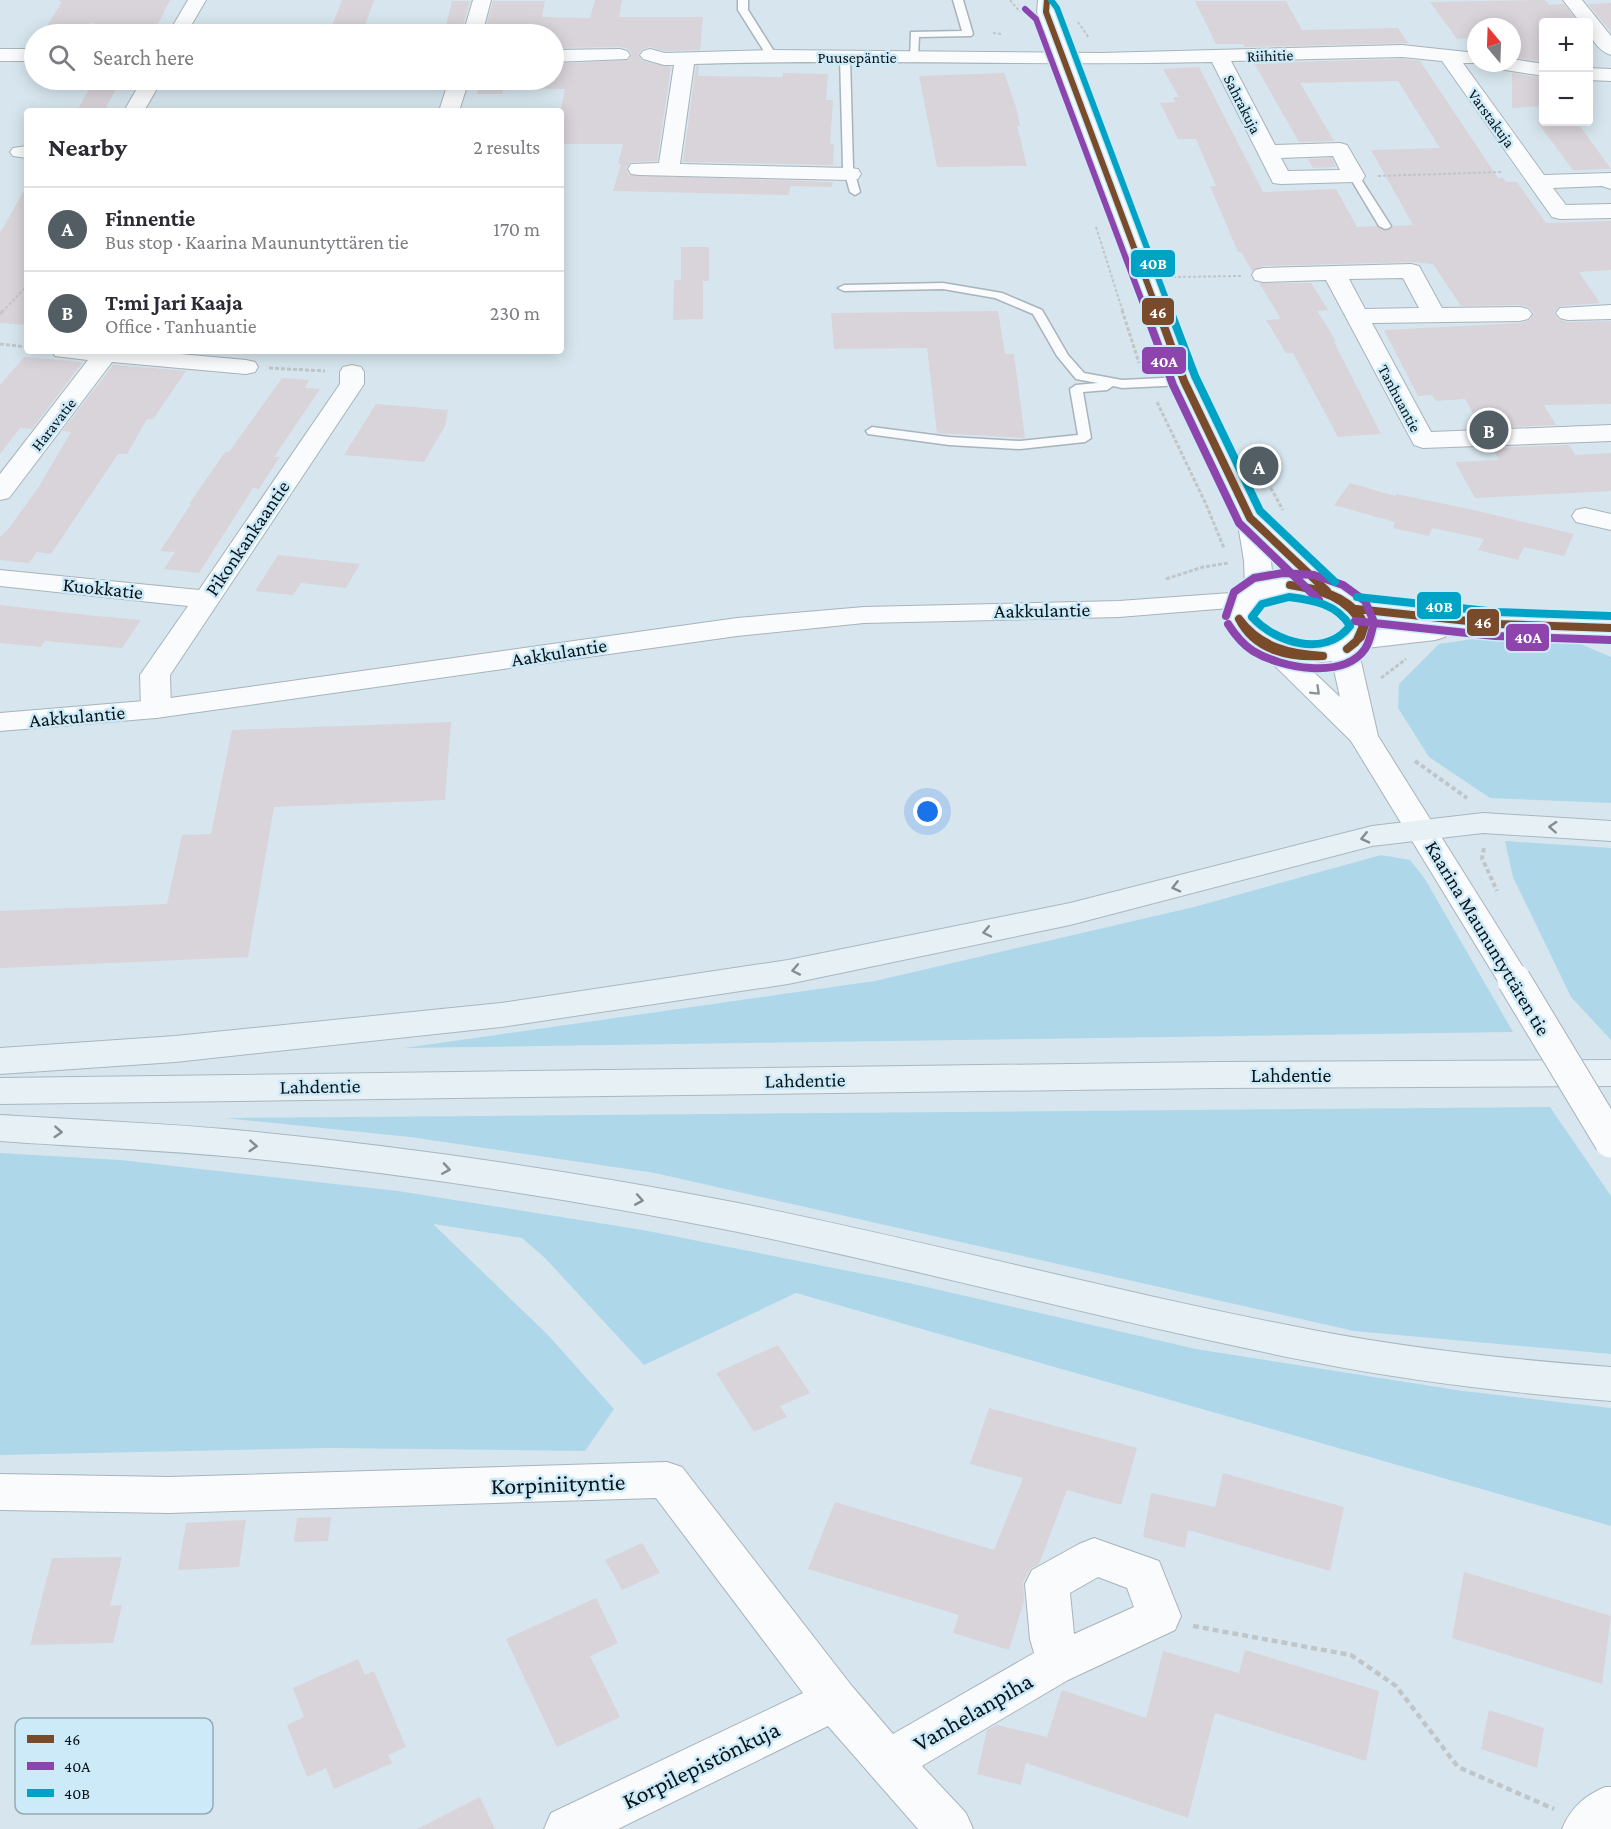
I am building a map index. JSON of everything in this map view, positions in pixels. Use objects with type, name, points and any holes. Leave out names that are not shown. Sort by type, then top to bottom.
[{"type":"highway","points":[[0,1061],[175,1049],[477,1018],[788,972],[1070,914],[1372,836],[1483,824],[1611,831]]},
{"type":"highway","name":"Lahdentie","points":[[0,1091],[1218,1075],[1611,1073]]},
{"type":"highway","points":[[0,1128],[277,1148],[428,1166],[582,1190],[734,1217],[1206,1324],[1320,1347],[1479,1372],[1611,1384]]},
{"type":"street","points":[[183,24],[197,0]]},
{"type":"street","points":[[475,24],[482,0]]},
{"type":"street","points":[[1572,0],[1611,49]]},
{"type":"street","points":[[1042,4],[1184,381],[1250,518],[1258,561],[1248,606],[1254,640],[1274,650],[1310,656],[1351,645],[1496,624]]},
{"type":"street","name":"Riihitie","points":[[1063,57],[1219,57],[1402,51],[1467,58]]},
{"type":"street","points":[[0,55],[24,55]]},
{"type":"street","points":[[564,56],[620,55]]},
{"type":"street","name":"Puusepäntie","points":[[650,55],[664,59],[772,56],[1063,57]]},
{"type":"street","name":"Varstakuja","points":[[1447,55],[1560,212],[1611,211]]},
{"type":"street","name":"Sahrakuja","points":[[1219,57],[1267,152],[1340,149],[1354,176]]},
{"type":"street","points":[[669,170],[686,58]]},
{"type":"street","points":[[1521,66],[1539,69]]},
{"type":"street","points":[[1593,74],[1611,75]]},
{"type":"street","points":[[136,108],[146,90]]},
{"type":"street","points":[[450,108],[456,90]]},
{"type":"street","points":[[639,169],[853,183]]},
{"type":"street","points":[[1534,176],[1608,179],[1611,183]]},
{"type":"street","points":[[1263,275],[1411,271],[1434,315]]},
{"type":"street","name":"Tanhuantie","points":[[1335,273],[1423,440],[1611,433]]},
{"type":"street","points":[[1568,313],[1611,312]]},
{"type":"street","points":[[1356,316],[1520,314]]},
{"type":"street","points":[[89,354],[246,367]]},
{"type":"street","name":"Haravatie","points":[[0,492],[105,356]]},
{"type":"street","name":"Pikonkankaantie","points":[[156,709],[155,675],[352,384],[352,372]]},
{"type":"street","points":[[1585,516],[1611,522]]},
{"type":"street","points":[[1250,518],[1327,591],[1356,609],[1496,624],[1611,628]]},
{"type":"street","name":"Kuokkatie","points":[[0,578],[206,599]]},
{"type":"street","points":[[1248,606],[1291,585],[1327,591]]},
{"type":"street","name":"Aakkulantie","points":[[0,723],[156,709],[737,627],[864,615],[1248,606]]},
{"type":"street","name":"Kaarina Maununtyttären tie","points":[[1356,609],[1362,619],[1363,630],[1351,645],[1363,736]]},
{"type":"street","name":"Kaarina Maununtyttären tie","points":[[1274,650],[1363,736],[1423,830],[1611,1141]]},
{"type":"street","name":"Korpiniityntie","points":[[0,1492],[169,1495],[667,1480],[835,1700],[887,1762],[949,1829]]},
{"type":"street","points":[[1059,1662],[1052,1639],[1047,1584],[1094,1557],[1144,1575],[1159,1616]]},
{"type":"street","name":"Vanhelanpiha","points":[[887,1762],[1059,1662],[1159,1616]]},
{"type":"street","name":"Korpilepistönkuja","points":[[568,1829],[835,1700]]},
{"type":"lane","points":[[913,57],[914,34],[968,34],[958,0]]},
{"type":"lane","points":[[743,5],[772,56]]},
{"type":"lane","points":[[844,57],[848,167],[853,183]]},
{"type":"lane","points":[[1354,176],[1385,226]]},
{"type":"lane","points":[[844,288],[943,286],[998,295],[1038,312],[1063,356],[1080,376],[1122,384]]},
{"type":"lane","points":[[872,431],[950,441],[1020,445],[1085,438],[1076,389],[1184,381]]},
{"type":"path","points":[[1074,16],[1100,58]]},
{"type":"path","points":[[1354,176],[1534,176]]},
{"type":"path","points":[[1171,277],[1263,275]]},
{"type":"path","points":[[0,314],[24,289]]},
{"type":"path","points":[[0,344],[24,347]]},
{"type":"path","points":[[246,367],[352,372]]},
{"type":"path","points":[[1259,466],[1285,512]]},
{"type":"path","points":[[1378,681],[1402,663],[1411,653],[1415,634]]},
{"type":"path","points":[[1410,756],[1434,775],[1463,793],[1477,810],[1487,836],[1482,858],[1501,898]]},
{"type":"path","points":[[1159,1616],[1208,1630],[1351,1655],[1396,1686],[1458,1767],[1596,1821]]},
{"type":"shaded area","points":[[1473,639],[1576,642],[1611,657],[1611,803],[1490,798],[1429,757],[1398,708],[1399,684],[1439,644]]},
{"type":"shaded area","points":[[1505,841],[1611,848],[1611,1040],[1571,997],[1513,877]]},
{"type":"shaded area","points":[[1381,855],[1410,860],[1425,879],[1513,1032],[404,1048],[875,981],[1194,907]]},
{"type":"shaded area","points":[[1550,1107],[1611,1196],[1611,1354],[1354,1331],[655,1173],[410,1137],[224,1118]]},
{"type":"shaded area","points":[[0,1153],[120,1160],[398,1191],[643,1230],[909,1283],[1196,1349],[1463,1391],[1611,1408],[1611,1526],[796,1293],[644,1365],[545,1258],[522,1238],[433,1224],[548,1335],[614,1409],[585,1451],[330,1448],[0,1455]]},
{"type":"building","points":[[58,0],[170,0],[158,24],[95,24],[92,22],[91,24],[48,24],[62,2]]},
{"type":"building","points":[[342,0],[374,0],[365,24],[333,24]]},
{"type":"building","points":[[595,0],[622,0],[619,17],[703,17],[700,50],[665,51],[649,47],[642,49],[638,54],[642,61],[671,67],[657,161],[631,162],[626,168],[629,175],[833,182],[832,187],[790,186],[789,195],[613,191],[621,164],[618,164],[623,144],[564,144],[564,108],[561,108],[565,89],[564,63],[629,60],[632,54],[628,49],[621,47],[564,48],[564,24],[487,24],[493,1],[545,1],[542,17],[590,18]]},
{"type":"building","points":[[1545,0],[1549,5],[1564,4],[1575,18],[1539,18],[1539,61],[1521,58],[1521,18],[1467,18],[1467,38],[1457,39],[1430,2]]},
{"type":"building","points":[[452,1],[470,1],[464,24],[446,24]]},
{"type":"building","points":[[1195,1],[1286,1],[1302,30],[1398,28],[1408,43],[1245,47],[1243,44],[1216,44]]},
{"type":"building","points":[[1611,3],[1611,32],[1588,4]]},
{"type":"building","points":[[1402,59],[1420,61],[1498,178],[1503,178],[1506,182],[1517,182],[1546,223],[1611,221],[1611,270],[1579,272],[1600,303],[1560,306],[1554,313],[1558,319],[1567,322],[1611,321],[1611,404],[1544,405],[1556,425],[1481,428],[1465,399],[1436,401],[1432,395],[1418,396],[1384,330],[1521,323],[1530,320],[1534,313],[1529,307],[1520,305],[1461,306],[1433,264],[1411,262],[1263,266],[1252,271],[1241,252],[1238,252],[1210,186],[1216,186],[1196,139],[1178,139],[1160,103],[1175,102],[1173,97],[1179,97],[1163,69],[1199,67],[1263,192],[1336,189],[1357,227],[1377,226],[1386,231],[1393,226],[1413,225],[1371,150],[1440,148],[1398,81],[1300,83],[1334,141],[1299,142],[1254,63]]},
{"type":"building","points":[[696,66],[699,66],[698,76],[783,77],[783,73],[828,74],[826,100],[833,100],[830,144],[834,144],[833,165],[683,162]]},
{"type":"building","points":[[1004,73],[1016,107],[1020,126],[1017,126],[1027,166],[937,167],[919,76]]},
{"type":"building","points":[[1512,73],[1539,77],[1539,106],[1512,108]]},
{"type":"building","points":[[89,90],[116,90],[106,108],[79,108]]},
{"type":"building","points":[[478,90],[503,90],[502,94],[477,94]]},
{"type":"building","points":[[1540,126],[1580,126],[1611,169],[1573,170]]},
{"type":"building","points":[[1332,158],[1336,167],[1313,168],[1308,159]]},
{"type":"building","points":[[24,190],[24,325],[0,323],[0,233]]},
{"type":"building","points":[[681,247],[709,247],[709,281],[703,281],[703,319],[673,320],[674,280],[681,280]]},
{"type":"building","points":[[1259,283],[1311,283],[1328,310],[1317,311],[1336,341],[1334,342],[1381,434],[1338,437],[1293,353],[1286,353],[1266,320],[1281,319]]},
{"type":"building","points":[[998,311],[1005,354],[1014,354],[1025,438],[937,433],[927,348],[834,349],[831,313]]},
{"type":"building","points":[[24,357],[83,362],[32,429],[20,428],[0,454],[0,385]]},
{"type":"building","points":[[113,365],[186,371],[153,419],[147,419],[127,454],[118,454],[51,554],[37,552],[29,563],[0,560],[0,537],[38,488],[71,432],[62,431]]},
{"type":"building","points":[[282,378],[309,380],[305,388],[320,389],[274,457],[280,457],[259,489],[253,488],[199,573],[164,569],[175,552],[160,551],[191,504],[189,504],[225,452],[229,452]]},
{"type":"building","points":[[376,404],[448,410],[445,426],[424,462],[344,455]]},
{"type":"building","points":[[1569,445],[1575,455],[1611,453],[1611,491],[1475,498],[1455,462],[1499,460],[1492,448]]},
{"type":"building","points":[[1350,483],[1395,496],[1396,494],[1469,509],[1574,534],[1564,556],[1524,547],[1518,560],[1478,550],[1484,539],[1432,528],[1429,536],[1393,528],[1395,522],[1334,505]]},
{"type":"building","points":[[278,555],[360,564],[346,588],[301,583],[293,595],[255,591]]},
{"type":"building","points":[[0,605],[141,620],[122,648],[45,641],[41,647],[0,643]]},
{"type":"building","points":[[451,722],[445,800],[274,807],[248,957],[0,968],[0,911],[167,904],[182,835],[211,834],[232,730]]},
{"type":"building","points":[[778,1345],[810,1393],[780,1406],[787,1417],[754,1432],[716,1373]]},
{"type":"building","points":[[989,1408],[1137,1448],[1121,1505],[1067,1490],[1039,1564],[1030,1569],[1023,1583],[1024,1601],[1009,1650],[953,1633],[959,1615],[808,1569],[835,1502],[994,1550],[1023,1478],[970,1464]]},
{"type":"building","points":[[1223,1473],[1344,1507],[1330,1571],[1188,1530],[1185,1548],[1143,1537],[1151,1493],[1215,1507]]},
{"type":"building","points":[[331,1517],[328,1541],[294,1542],[297,1518]]},
{"type":"building","points":[[246,1520],[239,1567],[178,1570],[186,1523]]},
{"type":"building","points":[[642,1543],[660,1573],[622,1590],[605,1560]]},
{"type":"building","points":[[122,1557],[110,1606],[122,1605],[113,1643],[30,1645],[52,1558]]},
{"type":"building","points":[[1464,1572],[1611,1616],[1602,1684],[1452,1638]]},
{"type":"building","points":[[596,1598],[618,1643],[590,1656],[620,1717],[557,1747],[506,1639]]},
{"type":"building","points":[[1245,1650],[1379,1691],[1366,1761],[1215,1713],[1188,1818],[1026,1763],[1021,1785],[977,1774],[987,1730],[997,1725],[1047,1737],[1062,1690],[1146,1718],[1163,1651],[1239,1673]]},
{"type":"building","points":[[358,1659],[365,1675],[374,1671],[406,1747],[388,1755],[392,1763],[334,1789],[326,1768],[307,1777],[287,1725],[304,1717],[293,1688]]},
{"type":"building","points":[[1489,1710],[1544,1728],[1537,1768],[1481,1749]]},
{"type":"building","points":[[480,1797],[495,1829],[417,1829]]},
{"type":"transit line","name":"46","points":[[1047,0],[1046,12],[1184,381],[1250,518],[1327,591]]},
{"type":"transit line","name":"40B","points":[[1051,0],[1057,8],[1195,376],[1260,511],[1335,582]]},
{"type":"transit line","name":"40A","points":[[1025,9],[1036,19],[1173,385],[1239,523],[1319,600]]},
{"type":"transit line","name":"40A","points":[[1226,616],[1234,592],[1254,578],[1283,573],[1314,575],[1343,585],[1365,601],[1374,622],[1366,648],[1354,660],[1336,667],[1315,669],[1293,666],[1252,651],[1237,639],[1228,624]]},
{"type":"transit line","name":"46","points":[[1290,585],[1336,597],[1350,605],[1360,615],[1365,625],[1361,637],[1347,649]]},
{"type":"transit line","name":"46","points":[[1290,585],[1323,592],[1350,607],[1363,626],[1356,642],[1347,649]]},
{"type":"transit line","name":"40B","points":[[1289,597],[1324,604],[1339,613],[1350,626],[1342,636],[1331,642],[1301,643],[1272,634],[1252,617],[1262,604],[1289,597]]},
{"type":"transit line","name":"40B","points":[[1357,597],[1497,612],[1611,616]]},
{"type":"transit line","name":"46","points":[[1356,609],[1496,624],[1611,628]]},
{"type":"transit line","name":"46","points":[[1239,619],[1255,637],[1265,644],[1286,652],[1323,656]]},
{"type":"transit line","name":"46","points":[[1239,619],[1244,630],[1252,638],[1274,650],[1299,656],[1323,656]]},
{"type":"transit line","name":"40A","points":[[1355,621],[1495,636],[1611,640]]},
{"type":"place","name":"T:mi Jari Kaaja","points":[[1489,430]]},
{"type":"place","name":"Finnentie","points":[[1259,466]]}]
